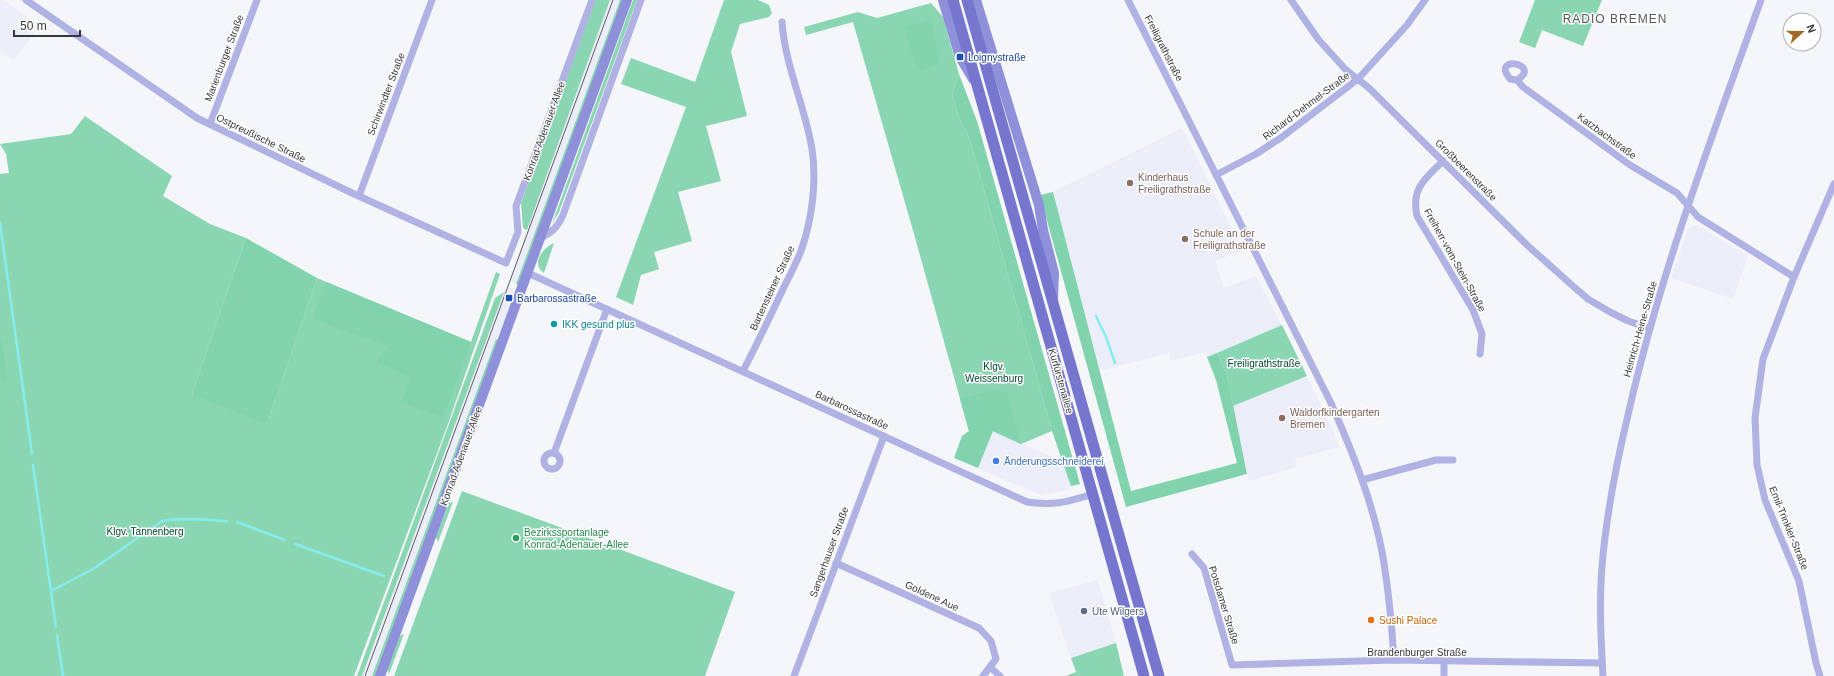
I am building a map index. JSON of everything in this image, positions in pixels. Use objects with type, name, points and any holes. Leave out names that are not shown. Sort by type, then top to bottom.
[{"type":"main road","name":"Konrad-Adenauer-Allee","points":[[380,676],[628,0]]},
{"type":"main road","name":"Kurfürstenallee","points":[[943,0],[960,57],[977,86]]},
{"type":"main road","name":"Kurfürstenallee","points":[[953,0],[1144,676]]},
{"type":"main road","name":"Kurfürstenallee","points":[[966,0],[1053,300],[1159,676]]},
{"type":"main road","name":"Kurfürstenallee","points":[[976,0],[1039,206],[1042,230],[1054,273],[1053,300]]},
{"type":"street","name":"Ostpreußische Straße","points":[[26,0],[184,110],[359,196],[506,262]]},
{"type":"street","name":"Marienburger Straße","points":[[210,124],[257,0]]},
{"type":"street","name":"Schirwindter Straße","points":[[359,196],[432,0]]},
{"type":"street","name":"Konrad-Adenauer-Allee","points":[[506,262],[518,232],[516,206],[592,0]]},
{"type":"street","points":[[542,237],[550,234],[557,226],[563,215],[641,0]]},
{"type":"street","name":"Freiligrathstraße","points":[[1128,0],[1330,401],[1345,434],[1362,480],[1384,562],[1391,615],[1394,660]]},
{"type":"street","name":"Großbeerenstraße","points":[[1291,0],[1318,39],[1346,70],[1358,79],[1527,245],[1588,299],[1628,321],[1649,328]]},
{"type":"street","name":"Richard-Dehmel-Straße","points":[[1216,175],[1256,154],[1282,137],[1358,79],[1407,25],[1425,0]]},
{"type":"street","name":"Heinrich-Heine-Straße","points":[[1603,676],[1601,597],[1605,534],[1620,448],[1649,328],[1688,205],[1761,0]]},
{"type":"street","name":"Bartensteiner Straße","points":[[743,371],[801,251],[808,226],[812,192],[814,171],[812,150],[783,38],[782,22]]},
{"type":"street","name":"Katzbachstraße","points":[[1517,80],[1523,87],[1630,165],[1677,193],[1698,217],[1794,277]]},
{"type":"street","name":"Freiherr-vom-Stein-Straße","points":[[1443,162],[1422,182],[1415,195],[1417,216],[1473,310],[1482,334],[1480,354]]},
{"type":"street","name":"Emil-Trinkler-Straße","points":[[1820,676],[1799,580],[1765,500],[1757,465],[1755,418],[1763,359],[1794,277],[1834,184]]},
{"type":"street","name":"Barbarossastraße","points":[[528,273],[1027,502],[1047,505],[1069,502],[1093,494]]},
{"type":"street","points":[[554,452],[607,309]]},
{"type":"street","name":"Sangerhauser Straße","points":[[794,676],[884,436]]},
{"type":"street","points":[[1362,480],[1436,460],[1454,460]]},
{"type":"street","name":"Potsdamer Straße","points":[[1192,554],[1204,568],[1232,665]]},
{"type":"street","name":"Goldene Aue","points":[[836,562],[979,628],[991,641],[996,658],[990,667]]},
{"type":"street","name":"Brandenburger Straße","points":[[1232,665],[1394,660],[1444,662],[1602,662]]},
{"type":"street","points":[[1444,662],[1444,676]]},
{"type":"street","points":[[983,676],[990,667],[1000,676]]},
{"type":"shaded area","points":[[0,0],[3,0],[39,26],[14,60],[0,52]]},
{"type":"shaded area","points":[[610,0],[620,0],[516,284],[509,281]]},
{"type":"shaded area","points":[[1182,128],[1242,250],[1215,261],[1224,288],[1256,276],[1282,325],[1207,357],[1206,352],[1171,361],[1169,353],[1100,371],[1053,192]]},
{"type":"shaded area","points":[[1696,225],[1748,256],[1733,299],[1671,278],[1688,229]]},
{"type":"shaded area","points":[[506,286],[517,290],[498,340],[496,339],[372,676],[362,676]]},
{"type":"shaded area","name":"Waldorfkindergarten Bremen","points":[[1307,376],[1339,447],[1295,459],[1297,467],[1249,481],[1233,406]]},
{"type":"shaded area","points":[[993,431],[1064,462],[1071,486],[1068,490],[1041,495],[978,468]]},
{"type":"shaded area","points":[[1098,580],[1116,643],[1071,658],[1049,593]]},
{"type":"green space","points":[[595,0],[610,0],[527,230],[523,228],[521,203]]},
{"type":"green space","points":[[620,0],[623,0],[518,285],[516,284]]},
{"type":"green space","points":[[633,0],[637,0],[559,212],[552,224]]},
{"type":"green space","points":[[724,0],[758,0],[769,5],[772,13],[769,17],[740,24],[731,52],[747,116],[706,126],[721,181],[678,192],[692,241],[654,252],[659,269],[641,275],[633,305],[616,297],[686,107],[621,84],[631,58],[695,82]]},
{"type":"green space","points":[[1535,0],[1602,0],[1583,46],[1542,30],[1535,48],[1519,42]]},
{"type":"green space","name":"Klgv. Weissenburg","points":[[931,3],[943,17],[959,74],[952,94],[958,115],[970,140],[1052,431],[1021,444],[993,431],[969,431],[853,22],[806,35],[804,27],[858,12],[877,18]]},
{"type":"green space","points":[[931,20],[940,64],[917,71],[904,27]]},
{"type":"green space","points":[[959,74],[977,121],[1080,484],[1071,486],[1052,431],[970,140],[958,115],[952,94]]},
{"type":"green space","name":"Klgv. Tannenberg","points":[[85,116],[172,176],[163,196],[210,224],[246,238],[192,394],[269,418],[317,278],[471,342],[496,272],[500,274],[449,421],[354,676],[0,676],[0,174],[9,173],[6,154],[0,144],[71,134]]},
{"type":"green space","points":[[1053,192],[1131,491],[1237,463],[1216,380],[1207,357],[1217,353],[1227,375],[1247,474],[1126,507],[1040,195]]},
{"type":"green space","points":[[246,238],[317,278],[269,418],[265,423],[192,394]]},
{"type":"green space","points":[[554,243],[544,273],[538,265],[538,261],[542,252]]},
{"type":"green space","points":[[326,282],[471,342],[443,418],[402,402],[410,376],[377,363],[387,346],[313,319]]},
{"type":"green space","points":[[504,292],[362,676],[357,676],[495,298]]},
{"type":"green space","name":"Freiligrathstraße","points":[[1282,325],[1307,376],[1233,406],[1227,375],[1217,353]]},
{"type":"green space","points":[[496,339],[498,340],[375,676],[372,676]]},
{"type":"green space","points":[[0,341],[2,341],[7,380],[0,381]]},
{"type":"green space","points":[[989,391],[1007,392],[1021,444],[993,431],[978,468],[954,458],[962,436],[969,431],[960,399]]},
{"type":"green space","name":"Bezirkssportanlage Konrad-Adenauer-Allee","points":[[462,491],[735,592],[705,676],[394,676]]},
{"type":"green space","points":[[453,502],[438,542],[436,537],[449,503]]},
{"type":"green space","points":[[404,634],[389,674],[387,669],[400,636]]},
{"type":"green space","points":[[1116,643],[1124,676],[1066,676],[1076,672],[1071,658]]},
{"type":"waterway","points":[[0,223],[32,454]]},
{"type":"waterway","points":[[1096,316],[1106,337],[1115,363]]},
{"type":"waterway","points":[[33,465],[56,627]]},
{"type":"waterway","points":[[51,591],[93,569],[162,521],[186,519],[227,521]]},
{"type":"waterway","points":[[237,522],[285,540]]},
{"type":"waterway","points":[[295,544],[384,576]]},
{"type":"waterway","points":[[57,635],[63,676]]},
{"type":"tram line","points":[[365,676],[613,0]]},
{"type":"place","name":"Loignystraße","points":[[960,57]]},
{"type":"place","name":"Kinderhaus Freiligrathstraße","points":[[1130,183]]},
{"type":"place","name":"Schule an der Freiligrathstraße","points":[[1185,239]]},
{"type":"place","name":"Barbarossastraße","points":[[509,298]]},
{"type":"place","name":"IKK gesund plus","points":[[554,324]]},
{"type":"place","name":"Waldorfkindergarten Bremen","points":[[1282,418]]},
{"type":"place","name":"Änderungsschneiderei","points":[[996,461]]},
{"type":"place","name":"Bezirkssportanlage Konrad-Adenauer-Allee","points":[[516,538]]},
{"type":"place","name":"Ute Wilgers","points":[[1084,611]]},
{"type":"place","name":"Sushi Palace","points":[[1371,620]]},
{"type":"district","name":"RADIO BREMEN","points":[[1615,19]]}]
